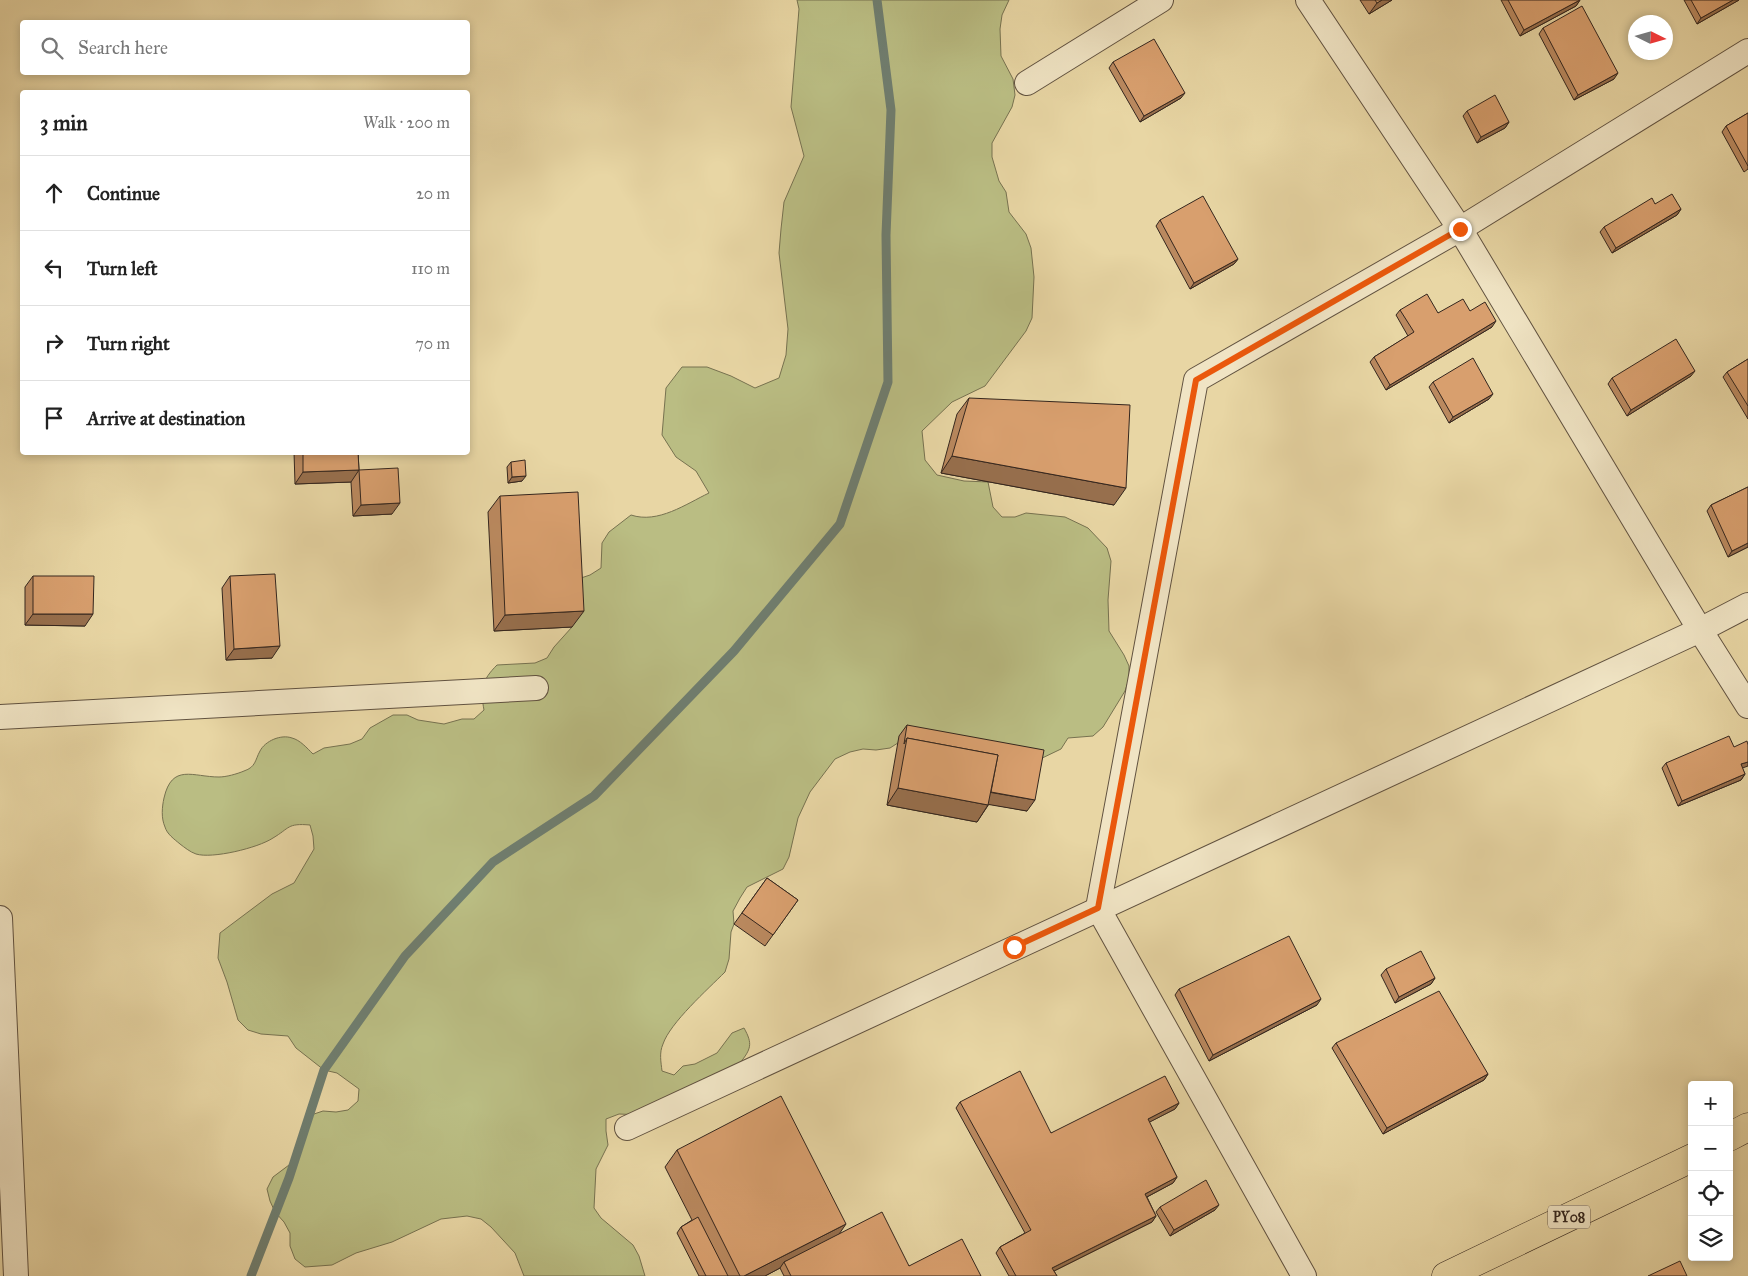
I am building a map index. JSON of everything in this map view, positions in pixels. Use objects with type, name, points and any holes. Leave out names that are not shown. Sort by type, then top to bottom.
[{"type":"highway","points":[[1733,1135],[1748,1127]]},
{"type":"highway","name":"PY08","points":[[1446,1276],[1688,1160]]},
{"type":"street","points":[[1027,82],[1161,0]]},
{"type":"street","points":[[1308,0],[1460,229],[1700,630],[1748,706]]},
{"type":"street","points":[[1304,1276],[1098,908],[1196,380],[1460,229],[1748,51]]},
{"type":"street","points":[[627,1128],[1748,606]]},
{"type":"street","points":[[0,717],[536,688]]},
{"type":"street","points":[[0,918],[16,1276]]},
{"type":"green space","points":[[797,0],[1009,0],[1002,15],[1000,29],[1001,56],[1013,79],[1015,95],[1012,107],[992,143],[992,157],[999,181],[1006,192],[1009,212],[1026,234],[1031,248],[1034,277],[1032,318],[1026,331],[985,386],[952,402],[922,431],[925,460],[937,475],[964,481],[988,482],[993,507],[1002,517],[1015,517],[1026,513],[1065,517],[1088,528],[1107,548],[1111,561],[1108,600],[1109,631],[1129,666],[1129,679],[1125,691],[1103,727],[1093,736],[1068,738],[1061,749],[1036,761],[901,741],[890,748],[863,749],[850,752],[835,759],[810,792],[798,818],[789,857],[783,869],[747,887],[740,898],[733,911],[734,924],[731,932],[729,959],[725,972],[690,1006],[673,1026],[661,1051],[662,1071],[674,1075],[683,1066],[695,1064],[717,1053],[732,1033],[744,1028],[750,1042],[747,1054],[740,1063],[644,1115],[619,1114],[606,1119],[608,1145],[596,1169],[594,1208],[601,1218],[633,1245],[639,1256],[645,1276],[524,1276],[515,1253],[491,1227],[481,1219],[467,1216],[441,1219],[392,1242],[356,1253],[332,1265],[305,1267],[295,1259],[290,1246],[290,1233],[284,1222],[275,1212],[267,1189],[273,1177],[293,1162],[299,1152],[304,1127],[311,1115],[323,1111],[336,1112],[348,1110],[358,1101],[359,1089],[337,1073],[324,1070],[296,1048],[288,1036],[261,1034],[248,1030],[238,1020],[218,958],[220,933],[272,894],[294,883],[314,849],[310,825],[289,827],[266,842],[246,849],[213,855],[196,854],[180,844],[166,830],[162,809],[168,787],[172,780],[185,774],[222,777],[248,769],[255,763],[262,747],[269,741],[278,738],[288,737],[295,739],[313,754],[324,748],[350,744],[362,739],[370,728],[393,715],[407,715],[418,720],[444,724],[462,719],[474,719],[484,710],[483,685],[488,675],[497,665],[535,663],[547,658],[572,627],[578,579],[590,575],[601,568],[602,543],[609,532],[631,515],[651,517],[661,515],[709,493],[696,471],[676,457],[662,435],[666,388],[682,367],[707,367],[755,388],[779,378],[786,355],[788,329],[779,253],[784,202],[804,156],[791,107],[799,9]]},
{"type":"building","points":[[1508,0],[1580,0],[1524,30]]},
{"type":"building","points":[[1691,0],[1733,0],[1701,18]]},
{"type":"building","points":[[1582,6],[1618,73],[1578,95],[1543,28]]},
{"type":"building","points":[[1154,39],[1185,93],[1144,116],[1113,62]]},
{"type":"building","points":[[1495,95],[1509,122],[1481,137],[1467,111]]},
{"type":"building","points":[[1748,113],[1748,166],[1726,126]]},
{"type":"building","points":[[1672,194],[1681,209],[1616,248],[1604,227],[1652,198],[1655,204]]},
{"type":"building","points":[[1203,196],[1238,259],[1194,283],[1160,220]]},
{"type":"building","points":[[1427,294],[1438,313],[1463,299],[1470,311],[1485,302],[1496,321],[1390,385],[1374,357],[1414,332],[1400,310]]},
{"type":"building","points":[[1676,339],[1695,371],[1631,410],[1612,378]]},
{"type":"building","points":[[1473,358],[1493,394],[1453,417],[1433,382]]},
{"type":"building","points":[[1748,359],[1748,406],[1727,372]]},
{"type":"building","points":[[969,398],[1130,405],[1126,488],[952,456]]},
{"type":"building","points":[[303,455],[358,455],[359,470],[303,472]]},
{"type":"building","points":[[525,460],[526,476],[512,477],[511,462]]},
{"type":"building","points":[[398,468],[400,503],[361,505],[359,470]]},
{"type":"building","points":[[1748,487],[1748,543],[1732,551],[1711,505]]},
{"type":"building","points":[[578,492],[584,611],[505,615],[500,496]]},
{"type":"building","points":[[275,574],[280,646],[234,649],[230,576]]},
{"type":"building","points":[[33,576],[94,576],[93,614],[33,614]]},
{"type":"building","points":[[907,725],[1044,750],[1035,800],[991,792],[998,755],[907,738],[904,744]]},
{"type":"building","points":[[1729,736],[1734,747],[1747,741],[1748,762],[1741,764],[1745,774],[1682,801],[1666,763]]},
{"type":"building","points":[[907,738],[998,755],[988,805],[898,788]]},
{"type":"building","points":[[767,878],[798,900],[773,935],[742,913]]},
{"type":"building","points":[[1289,936],[1321,999],[1213,1055],[1179,989]]},
{"type":"building","points":[[1421,951],[1435,978],[1399,997],[1386,969]]},
{"type":"building","points":[[1439,991],[1488,1074],[1387,1128],[1336,1043]]},
{"type":"building","points":[[1020,1071],[1051,1133],[1165,1076],[1179,1103],[1148,1119],[1177,1177],[1145,1194],[1156,1216],[1052,1268],[1057,1276],[1016,1276],[1000,1247],[1031,1230],[960,1102]]},
{"type":"building","points":[[781,1096],[846,1224],[744,1276],[740,1276],[677,1150]]},
{"type":"building","points":[[1206,1180],[1219,1205],[1174,1230],[1160,1207]]},
{"type":"building","points":[[882,1212],[909,1266],[962,1239],[981,1276],[791,1276],[784,1262]]},
{"type":"building","points":[[698,1217],[728,1276],[706,1276],[681,1227]]},
{"type":"building","points":[[1680,1261],[1687,1276],[1648,1276]]},
{"type":"waterway","points":[[251,1276],[289,1178],[324,1070],[405,956],[493,862],[594,796],[734,651],[840,524],[888,382],[886,235],[891,110],[877,0]]},
{"type":"route","points":[[1014,947],[1098,908],[1196,380],[1460,229]]}]
